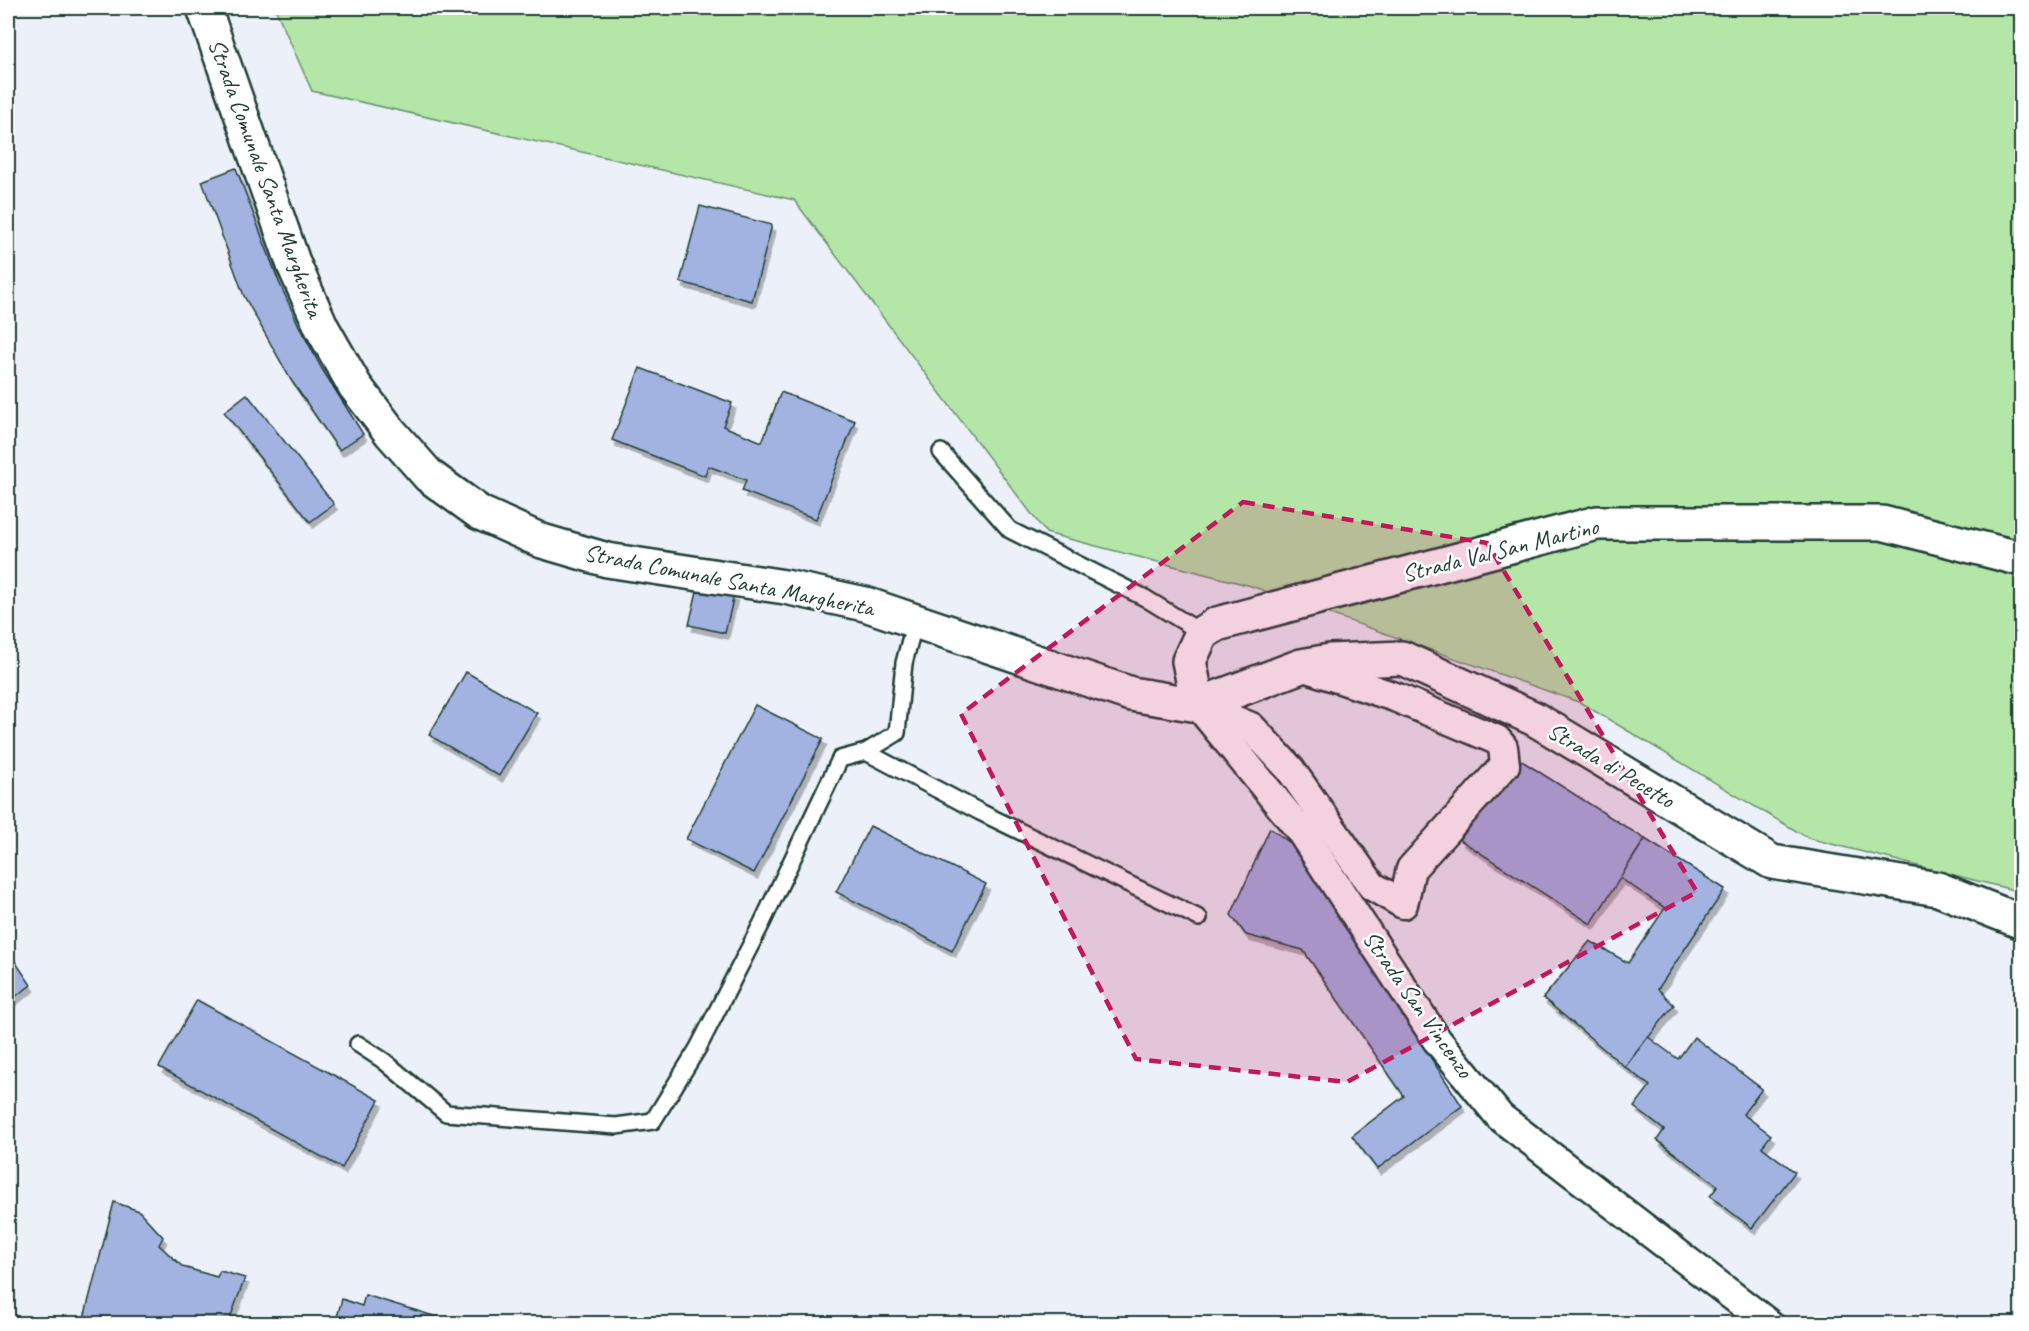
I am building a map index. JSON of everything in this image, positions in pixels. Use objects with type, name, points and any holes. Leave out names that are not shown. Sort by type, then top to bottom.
[{"type":"street","name":"Strada Comunale Santa Margherita","points":[[204,8],[294,265],[322,328],[356,386],[391,433],[429,476],[480,513],[542,541],[607,560],[785,586],[865,604],[1131,694],[1198,705]]},
{"type":"street","name":"Strada Val San Martino","points":[[1202,633],[1218,624],[1597,523],[1882,523],[2022,559]]},
{"type":"street","points":[[1202,633],[1189,661],[1198,705],[1251,726],[1290,769],[1372,886],[1403,904],[1411,870],[1505,765],[1503,747],[1497,740],[1395,697],[1301,666]]},
{"type":"street","name":"Strada di Pecetto","points":[[1198,705],[1301,666],[1330,661],[1401,658],[1535,719],[1772,862],[1938,889],[2022,922]]},
{"type":"street","name":"Strada San Vincenzo","points":[[1198,705],[1300,830],[1437,1040],[1500,1117],[1769,1323]]},
{"type":"lane","points":[[941,452],[1010,530],[1145,598],[1202,633]]},
{"type":"lane","points":[[358,1044],[384,1061],[446,1113],[616,1126],[653,1121],[704,1037],[762,923],[840,759],[866,752],[897,732],[904,663],[915,621]]},
{"type":"lane","points":[[866,752],[980,812],[1199,918]]},
{"type":"highlighted area","points":[[1243,502],[1487,543],[1697,892],[1347,1082],[1136,1059],[961,714]]},
{"type":"green space","points":[[275,8],[2021,8],[2021,892],[1808,838],[1581,703],[1251,586],[1046,533],[794,200],[312,91]]},
{"type":"building","points":[[236,168],[279,282],[299,326],[322,369],[363,434],[339,450],[291,380],[244,296],[202,181]]},
{"type":"building","points":[[700,206],[772,225],[752,301],[680,282]]},
{"type":"building","points":[[640,368],[732,403],[723,426],[762,442],[781,392],[855,421],[816,519],[742,491],[746,480],[708,466],[705,476],[612,440]]},
{"type":"building","points":[[247,394],[334,504],[310,522],[224,412]]},
{"type":"building","points":[[698,587],[734,595],[725,633],[689,625]]},
{"type":"building","points":[[466,672],[537,713],[499,776],[429,735]]},
{"type":"building","points":[[755,705],[823,739],[754,873],[686,839]]},
{"type":"building","points":[[1514,756],[1645,839],[1591,924],[1460,840]]},
{"type":"building","points":[[870,826],[986,884],[952,951],[836,892]]},
{"type":"building","points":[[1270,828],[1294,846],[1462,1106],[1377,1169],[1352,1136],[1404,1096],[1303,950],[1246,935],[1231,915]]},
{"type":"building","points":[[1645,839],[1725,889],[1658,989],[1674,1005],[1625,1067],[1543,998],[1590,941],[1628,963],[1665,908],[1620,878]]},
{"type":"building","points":[[10,954],[31,985],[8,1002],[8,956]]},
{"type":"building","points":[[197,1000],[379,1100],[342,1168],[159,1067]]},
{"type":"building","points":[[1648,1037],[1678,1059],[1694,1037],[1762,1089],[1743,1114],[1771,1135],[1762,1147],[1795,1172],[1752,1228],[1710,1196],[1718,1186],[1657,1140],[1664,1130],[1634,1107],[1650,1086],[1625,1067]]},
{"type":"building","points":[[114,1202],[139,1211],[163,1237],[159,1245],[183,1267],[217,1277],[220,1271],[245,1278],[228,1324],[83,1322]]},
{"type":"building","points":[[365,1295],[460,1324],[335,1324],[342,1299],[362,1306]]}]
